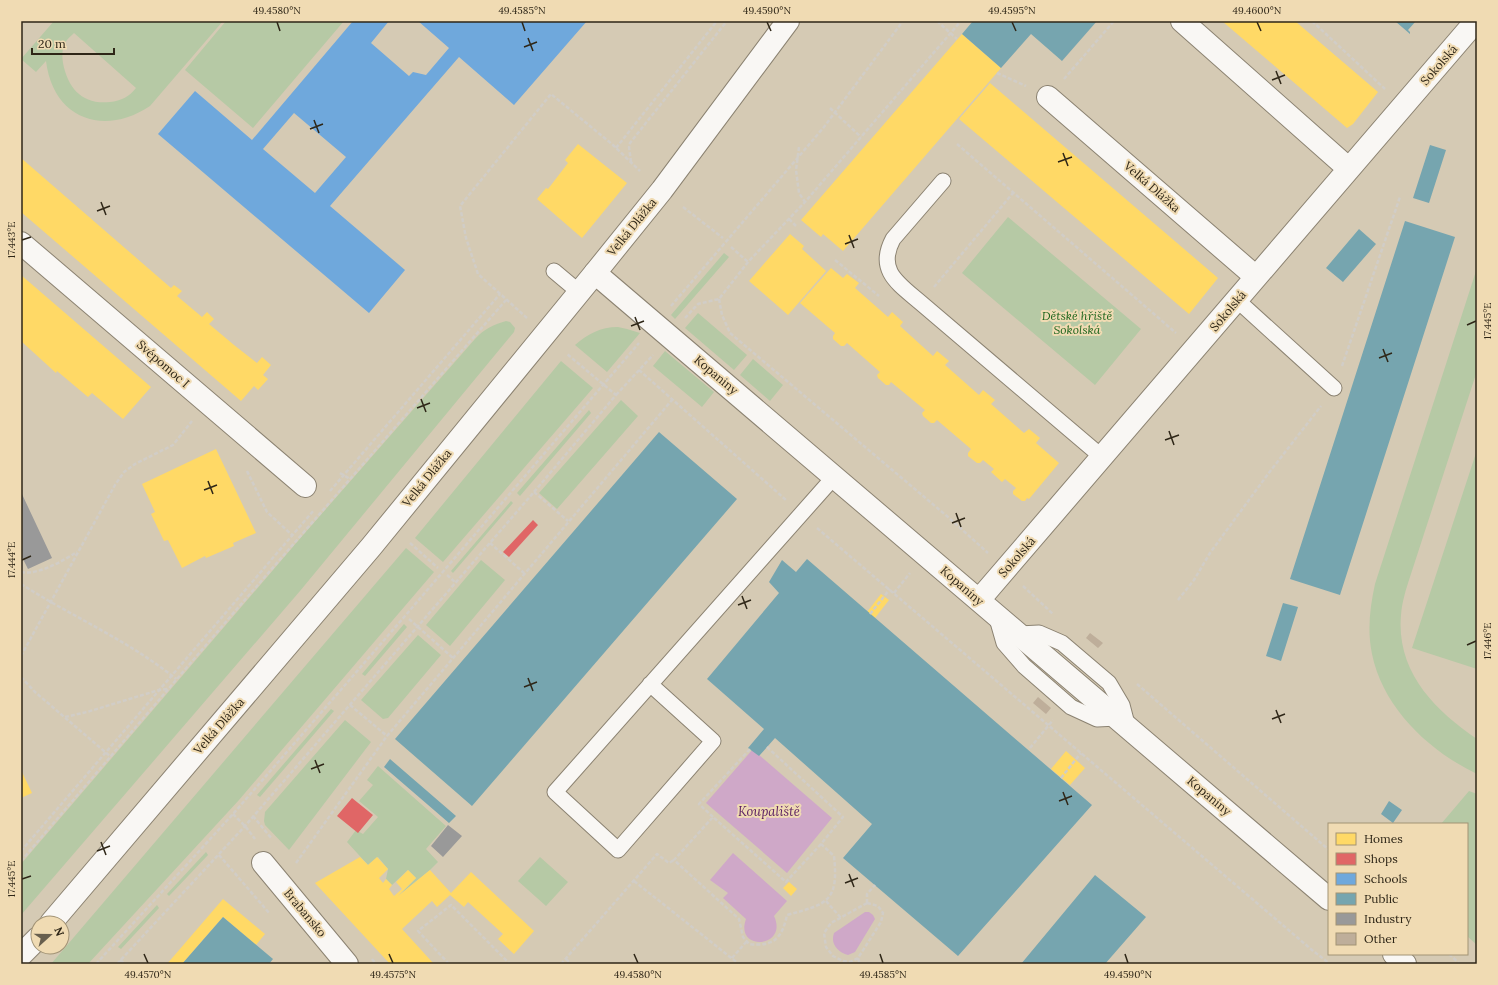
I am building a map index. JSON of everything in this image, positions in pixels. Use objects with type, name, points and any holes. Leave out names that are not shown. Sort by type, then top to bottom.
[{"type":"street","name":"Velká Dlážka","points":[[58,915],[371,547],[595,273],[662,190],[788,21]]},
{"type":"street","points":[[1182,21],[1349,169]]},
{"type":"street","name":"Sokolská","points":[[979,600],[1476,21]]},
{"type":"street","name":"Velká Dlážka","points":[[1048,97],[1256,277]]},
{"type":"street","name":"Svépomoc I","points":[[21,243],[305,486]]},
{"type":"street","name":"Kopaniny","points":[[595,273],[1328,898]]},
{"type":"street","name":"Brabansko","points":[[263,863],[347,964]]},
{"type":"lane","points":[[943,181],[893,239],[888,248],[887,258],[887,266],[890,275],[896,282],[1102,457]]},
{"type":"lane","points":[[554,271],[579,292]]},
{"type":"lane","points":[[1237,300],[1334,388]]},
{"type":"lane","points":[[650,684],[713,742],[618,850],[555,792],[650,684],[834,477]]},
{"type":"lane","points":[[996,615],[1004,643],[1024,666],[1065,702],[1071,707],[1097,719],[1123,723]]},
{"type":"path","points":[[616,148],[717,21]]},
{"type":"path","points":[[631,162],[629,147],[630,143],[726,21]]},
{"type":"path","points":[[666,311],[836,112],[903,21]]},
{"type":"path","points":[[938,21],[957,39]]},
{"type":"path","points":[[684,319],[698,304],[719,298],[748,262],[805,202],[961,21]]},
{"type":"path","points":[[997,73],[1048,97],[1114,21]]},
{"type":"path","points":[[1312,21],[1404,106]]},
{"type":"path","points":[[528,318],[478,274],[466,238],[460,206],[551,94],[616,148],[640,171]]},
{"type":"path","points":[[830,108],[861,137]]},
{"type":"path","points":[[957,144],[1195,349]]},
{"type":"path","points":[[799,147],[796,170],[799,193],[805,202]]},
{"type":"path","points":[[921,303],[1013,193]]},
{"type":"path","points":[[1178,600],[1194,580],[1210,553],[1268,474],[1334,388],[1400,197]]},
{"type":"path","points":[[683,207],[723,238]]},
{"type":"path","points":[[789,219],[796,226]]},
{"type":"path","points":[[731,247],[748,262]]},
{"type":"path","points":[[835,260],[883,300]]},
{"type":"path","points":[[325,496],[500,294]]},
{"type":"path","points":[[719,298],[722,315],[730,334],[948,517],[989,555]]},
{"type":"path","points":[[21,861],[168,689],[506,300]]},
{"type":"path","points":[[96,964],[232,814],[405,616],[642,340]]},
{"type":"path","points":[[117,964],[218,855],[418,627],[616,395],[657,351]]},
{"type":"path","points":[[567,354],[616,395]]},
{"type":"path","points":[[639,370],[786,501]]},
{"type":"path","points":[[292,868],[387,736],[672,400]]},
{"type":"path","points":[[21,656],[124,472],[135,464],[173,444],[209,404]]},
{"type":"path","points":[[340,473],[344,474],[350,479]]},
{"type":"path","points":[[534,492],[568,521]]},
{"type":"path","points":[[21,851],[316,508]]},
{"type":"path","points":[[812,523],[1048,726],[1330,964]]},
{"type":"path","points":[[288,532],[292,535]]},
{"type":"path","points":[[410,543],[438,568]]},
{"type":"path","points":[[490,543],[524,574]]},
{"type":"path","points":[[21,572],[31,572],[41,569],[78,552]]},
{"type":"path","points":[[447,575],[456,583]]},
{"type":"path","points":[[21,584],[50,602],[124,643],[172,675],[176,680]]},
{"type":"path","points":[[1022,585],[1055,616]]},
{"type":"path","points":[[870,614],[890,590]]},
{"type":"path","points":[[409,619],[452,658]]},
{"type":"path","points":[[21,677],[35,692],[111,757]]},
{"type":"path","points":[[1137,684],[1328,849]]},
{"type":"path","points":[[64,717],[88,712],[159,690],[168,689]]},
{"type":"path","points":[[350,705],[387,736]]},
{"type":"path","points":[[1030,748],[1048,726]]},
{"type":"path","points":[[750,749],[699,804],[786,882],[821,844],[843,817],[766,747]]},
{"type":"path","points":[[1061,778],[1081,753]]},
{"type":"path","points":[[561,964],[657,854],[669,863],[674,860],[713,817]]},
{"type":"path","points":[[695,837],[698,841]]},
{"type":"path","points":[[689,843],[693,846]]},
{"type":"path","points":[[674,860],[739,919],[739,926],[743,937],[749,944],[761,945],[770,943],[778,938],[783,930],[787,915],[816,907],[826,901],[834,887],[834,856],[821,844]]},
{"type":"path","points":[[218,855],[274,918]]},
{"type":"path","points":[[634,880],[739,964]]},
{"type":"path","points":[[867,903],[867,894],[875,885]]},
{"type":"path","points":[[826,901],[841,918]]},
{"type":"path","points":[[867,903],[878,906],[883,913],[881,922],[858,958],[848,963],[833,956],[826,947],[824,933],[831,923],[841,918],[867,903]]},
{"type":"path","points":[[449,964],[418,931],[451,905],[510,964]]},
{"type":"path","points":[[732,958],[747,941]]},
{"type":"path","points":[[1450,955],[1460,964]]},
{"type":"path","points":[[858,958],[860,964]]},
{"type":"path","points":[[566,959],[571,964]]},
{"type":"path","points":[[120,960],[126,964]]},
{"type":"green space","points":[[54,21],[223,21],[150,106],[133,115],[115,120],[99,121],[83,117],[70,109],[59,97],[51,81],[46,61],[36,72],[21,59]],"holes":[[[74,33],[136,88],[125,98],[118,101],[100,102],[85,98],[73,88],[65,72],[62,54],[66,41]]]},
{"type":"green space","points":[[226,21],[344,21],[253,128],[185,70]]},
{"type":"green space","name":"Dětské hřiště Sokolská","points":[[1008,217],[1141,329],[1095,385],[962,273]]},
{"type":"green space","points":[[724,253],[729,257],[675,319],[671,315]]},
{"type":"green space","points":[[1477,268],[1477,371],[1407,586],[1401,615],[1401,635],[1405,654],[1421,687],[1446,715],[1477,739],[1477,774],[1442,753],[1411,726],[1397,710],[1386,692],[1378,674],[1370,645],[1369,627],[1375,584]]},
{"type":"green space","points":[[698,313],[747,355],[734,370],[685,328]]},
{"type":"green space","points":[[506,321],[510,322],[515,328],[514,332],[300,591],[21,915],[21,864],[297,542],[475,339],[489,328]]},
{"type":"green space","points":[[618,327],[640,333],[607,372],[575,345],[595,332],[606,328]]},
{"type":"green space","points":[[665,351],[714,392],[702,407],[653,366]]},
{"type":"green space","points":[[753,359],[783,385],[770,401],[740,375]]},
{"type":"green space","points":[[561,361],[593,388],[443,562],[415,538]]},
{"type":"green space","points":[[621,400],[638,416],[557,509],[539,493]]},
{"type":"green space","points":[[589,410],[591,413],[520,496],[517,493]]},
{"type":"green space","points":[[1477,450],[1477,669],[1412,648]]},
{"type":"green space","points":[[511,501],[513,503],[453,573],[451,571]]},
{"type":"green space","points":[[406,548],[434,572],[239,800],[88,964],[51,964],[59,955],[70,955],[70,942]]},
{"type":"green space","points":[[481,560],[505,580],[450,646],[426,625]]},
{"type":"green space","points":[[404,624],[407,627],[365,676],[362,674]]},
{"type":"green space","points":[[418,635],[441,655],[388,718],[383,719],[361,700]]},
{"type":"green space","points":[[331,709],[334,711],[260,797],[257,795]]},
{"type":"green space","points":[[345,720],[371,742],[289,850],[265,825],[265,812]]},
{"type":"green space","points":[[378,766],[446,826],[426,849],[438,862],[397,897],[416,878],[408,870],[392,885],[386,879],[388,869],[378,857],[368,865],[347,842],[356,830],[363,834],[378,817],[359,801],[373,785],[367,780]]},
{"type":"green space","points":[[1469,791],[1477,794],[1477,945],[1468,937],[1468,823],[1442,823]]},
{"type":"green space","points":[[206,852],[208,855],[169,896],[167,894]]},
{"type":"green space","points":[[540,857],[568,882],[546,906],[518,881]]},
{"type":"green space","points":[[157,905],[159,908],[121,949],[118,947]]},
{"type":"water","name":"Koupaliště","points":[[760,741],[758,754],[832,818],[787,873],[706,803]]},
{"type":"water","points":[[733,853],[787,901],[774,916],[777,927],[774,935],[769,940],[761,942],[754,941],[747,937],[744,930],[746,919],[723,898],[728,893],[710,880]]},
{"type":"water","points":[[865,912],[869,912],[875,919],[855,952],[848,955],[841,952],[834,944],[834,933]]},
{"type":"building: Homes","points":[[1222,21],[1295,21],[1378,92],[1353,124],[1347,128]]},
{"type":"building: Homes","points":[[962,34],[1001,68],[843,251],[823,234],[821,237],[801,220]]},
{"type":"building: Homes","points":[[990,83],[1218,278],[1189,314],[959,119]]},
{"type":"building: Homes","points":[[578,144],[627,183],[582,238],[537,199],[546,188],[548,189],[568,163],[565,160]]},
{"type":"building: Homes","points":[[21,158],[171,288],[174,285],[182,291],[177,296],[202,317],[207,312],[214,319],[209,324],[234,345],[257,363],[262,357],[271,365],[263,375],[268,379],[258,390],[254,386],[241,401],[21,212]]},
{"type":"building: Homes","points":[[790,234],[804,246],[802,249],[826,271],[788,315],[749,281]]},
{"type":"building: Homes","points":[[831,268],[843,278],[847,274],[859,283],[855,288],[888,317],[892,312],[903,322],[900,326],[933,356],[937,351],[949,361],[945,365],[979,395],[983,390],[995,400],[991,404],[1024,433],[1029,429],[1040,438],[1036,443],[1059,463],[1029,499],[1027,498],[1025,501],[1022,501],[1013,494],[1013,491],[1016,488],[1005,479],[1002,482],[991,472],[994,469],[983,460],[980,463],[977,463],[968,456],[971,449],[937,420],[934,423],[931,423],[923,416],[922,413],[925,410],[891,382],[889,385],[886,385],[878,378],[877,375],[880,372],[847,343],[844,346],[841,346],[833,339],[835,333],[800,303]]},
{"type":"building: Homes","points":[[21,275],[151,387],[123,419],[92,393],[88,397],[57,371],[56,373],[21,341]]},
{"type":"building: Homes","points":[[216,449],[256,533],[233,543],[234,546],[206,558],[205,556],[182,568],[168,540],[164,541],[151,514],[155,512],[142,484]]},
{"type":"building: Homes","points":[[881,594],[889,600],[875,618],[867,612]]},
{"type":"building: Homes","points":[[1066,751],[1085,768],[1070,785],[1051,769]]},
{"type":"building: Homes","points":[[21,770],[32,793],[21,798]]},
{"type":"building: Homes","points":[[360,857],[368,865],[377,857],[388,869],[379,878],[383,883],[386,879],[392,885],[389,889],[394,896],[402,889],[396,882],[408,870],[416,878],[398,896],[430,870],[451,893],[471,872],[534,931],[514,954],[498,939],[503,934],[468,902],[464,907],[450,895],[437,907],[432,901],[402,929],[434,964],[390,964],[315,883]]},
{"type":"building: Homes","points":[[789,882],[797,889],[791,896],[783,888]]},
{"type":"building: Homes","points":[[223,899],[265,934],[256,945],[223,917],[182,964],[167,964]]},
{"type":"building: Shops","points":[[533,520],[538,525],[509,557],[503,552]]},
{"type":"building: Shops","points":[[352,798],[373,815],[358,833],[337,816]]},
{"type":"building: Schools","points":[[353,21],[389,21],[371,43],[409,76],[413,72],[426,75],[449,48],[418,21],[587,21],[514,105],[459,57],[330,206],[405,270],[369,313],[158,134],[195,91],[252,140]],"holes":[[[294,113],[346,157],[315,193],[263,149]]]},
{"type":"building: Public","points":[[973,21],[1097,21],[1062,61],[1031,34],[1001,68],[962,34]]},
{"type":"building: Public","points":[[1395,21],[1416,21],[1408,30],[1410,34]]},
{"type":"building: Public","points":[[1430,145],[1446,150],[1429,203],[1413,198]]},
{"type":"building: Public","points":[[1405,221],[1455,237],[1340,595],[1290,579]]},
{"type":"building: Public","points":[[1359,229],[1376,244],[1343,282],[1326,268]]},
{"type":"building: Public","points":[[659,432],[737,499],[472,806],[395,739]]},
{"type":"building: Public","points":[[807,559],[1092,805],[958,956],[843,858],[872,824],[775,738],[759,756],[748,748],[764,729],[707,679],[779,593],[769,582],[782,560],[796,572]]},
{"type":"building: Public","points":[[1283,603],[1298,607],[1281,661],[1266,656]]},
{"type":"building: Public","points":[[390,759],[456,816],[449,823],[384,767]]},
{"type":"building: Public","points":[[1389,801],[1402,810],[1393,823],[1381,814]]},
{"type":"building: Public","points":[[1095,875],[1146,917],[1105,964],[1021,964]]},
{"type":"building: Public","points":[[223,917],[273,959],[269,964],[182,964]]},
{"type":"building: Industry","points":[[21,492],[52,558],[28,569],[21,555]]},
{"type":"building: Industry","points":[[448,825],[462,836],[443,857],[431,846]]},
{"type":"building: Other","points":[[1090,633],[1103,643],[1098,648],[1086,638]]},
{"type":"building: Other","points":[[1038,697],[1051,708],[1046,714],[1033,703]]}]
